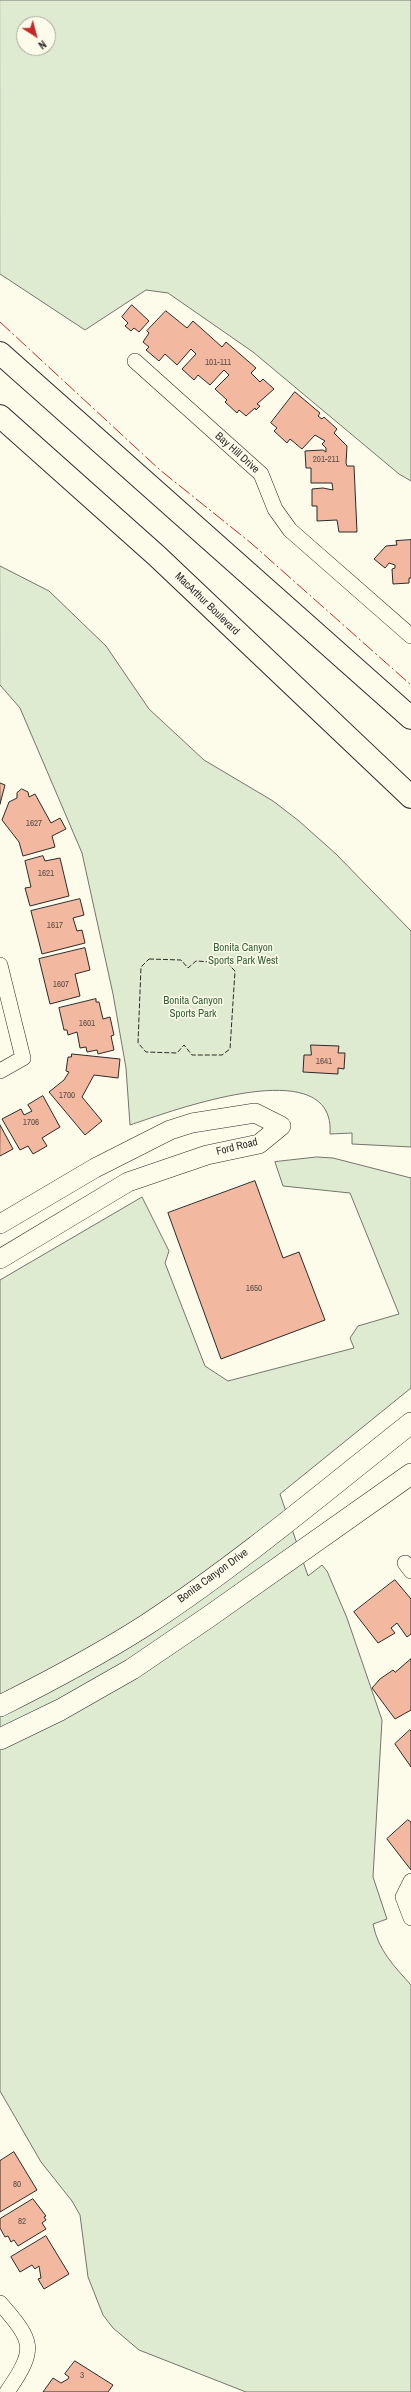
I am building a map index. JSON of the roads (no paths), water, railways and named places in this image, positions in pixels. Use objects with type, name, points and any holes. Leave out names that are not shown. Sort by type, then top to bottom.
[{"type":"main road","points":[[0,353],[411,718]]},
{"type":"main road","name":"MacArthur Boulevard","points":[[0,416],[157,556],[411,797]]},
{"type":"main road","name":"Bonita Canyon Drive","points":[[0,1706],[79,1665],[146,1625],[211,1579],[289,1520],[411,1423]]},
{"type":"main road","points":[[0,1739],[60,1710],[132,1668],[207,1618],[411,1474]]},
{"type":"street","name":"Bay Hill Drive","points":[[135,361],[261,474],[275,509],[290,530],[411,636]]},
{"type":"street","points":[[0,965],[23,1058],[0,1071]]},
{"type":"street","name":"Ford Road","points":[[0,1224],[95,1168],[170,1130],[192,1123],[255,1113],[281,1126],[259,1144],[207,1155],[128,1182],[0,1259]]},
{"type":"street","points":[[411,1881],[403,1897],[411,1918]]},
{"type":"street","points":[[0,2303],[23,2330],[28,2342],[26,2361],[7,2392]]},
{"type":"park label","name":"Bonita Canyon Sports Park West","points":[[243,954]]},
{"type":"park label","name":"Bonita Canyon Sports Park","points":[[193,1007]]}]
